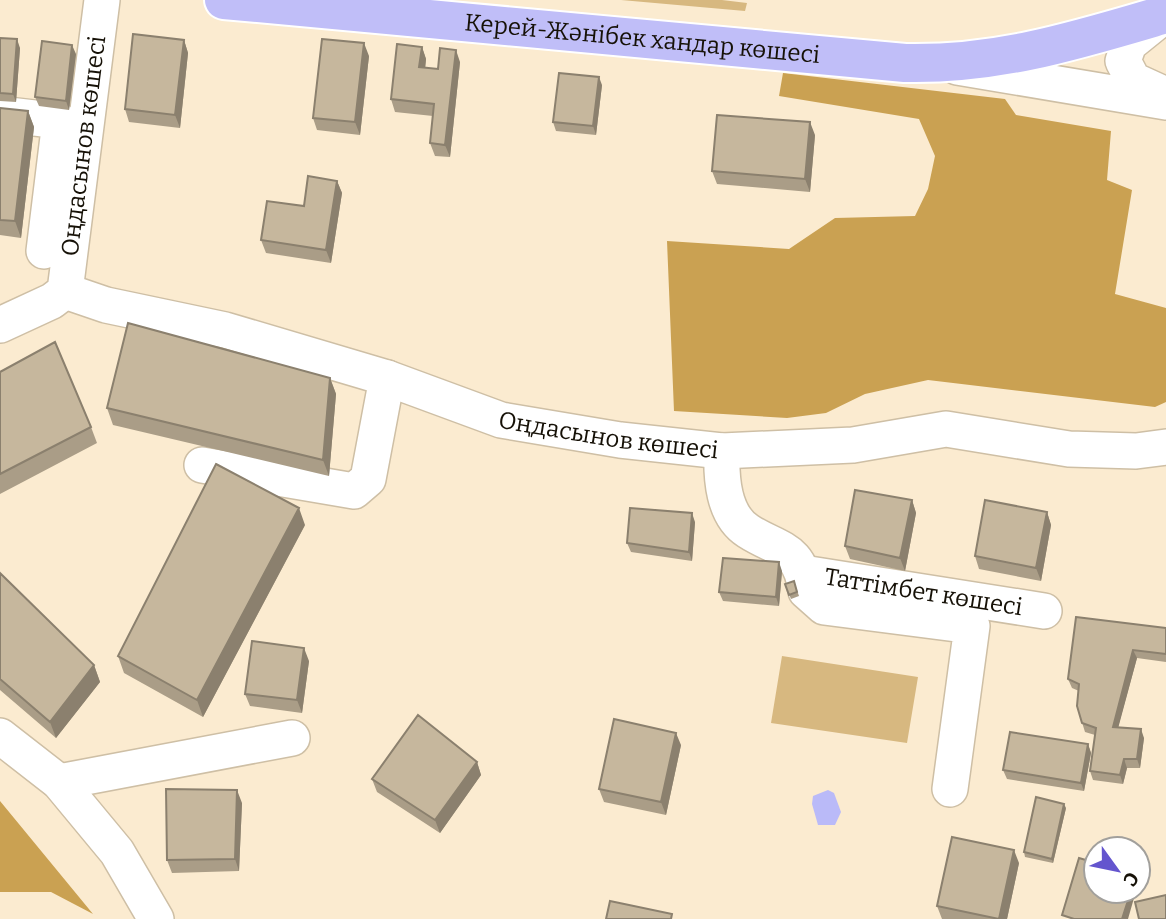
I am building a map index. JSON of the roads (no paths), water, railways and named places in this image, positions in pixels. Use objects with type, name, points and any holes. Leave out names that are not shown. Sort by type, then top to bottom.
[{"type":"main road","name":"Керей-Жәнібек хандар көшесі","points":[[224,0],[791,54],[936,64],[985,60],[1038,50],[1165,15]]},
{"type":"street","name":"Оңдасынов көшесі","points":[[0,325],[52,301],[65,291],[102,0]]},
{"type":"street","points":[[1165,15],[1129,44],[1123,61],[1133,80],[1166,95]]},
{"type":"street","points":[[1096,34],[1086,47],[1081,63],[1084,76],[1103,91]]},
{"type":"street","points":[[936,64],[1166,102]]},
{"type":"street","points":[[0,114],[60,121],[44,251]]},
{"type":"street","name":"Оңдасынов көшесі","points":[[65,291],[106,305],[225,330],[387,377],[501,420],[620,440],[722,451],[853,445],[946,429],[1069,449],[1136,451],[1166,447]]},
{"type":"street","points":[[202,465],[354,491],[368,479],[387,377]]},
{"type":"street","name":"Таттімбет көшесі","points":[[722,451],[721,481],[732,512],[746,530],[785,549],[805,582],[1044,611]]},
{"type":"street","points":[[805,582],[824,607],[972,626],[950,789]]},
{"type":"street","points":[[0,736],[59,782],[117,852],[156,919]]},
{"type":"street","points":[[59,782],[292,738]]},
{"type":"water","points":[[828,790],[834,793],[841,812],[835,825],[818,825],[812,804],[813,796]]}]
